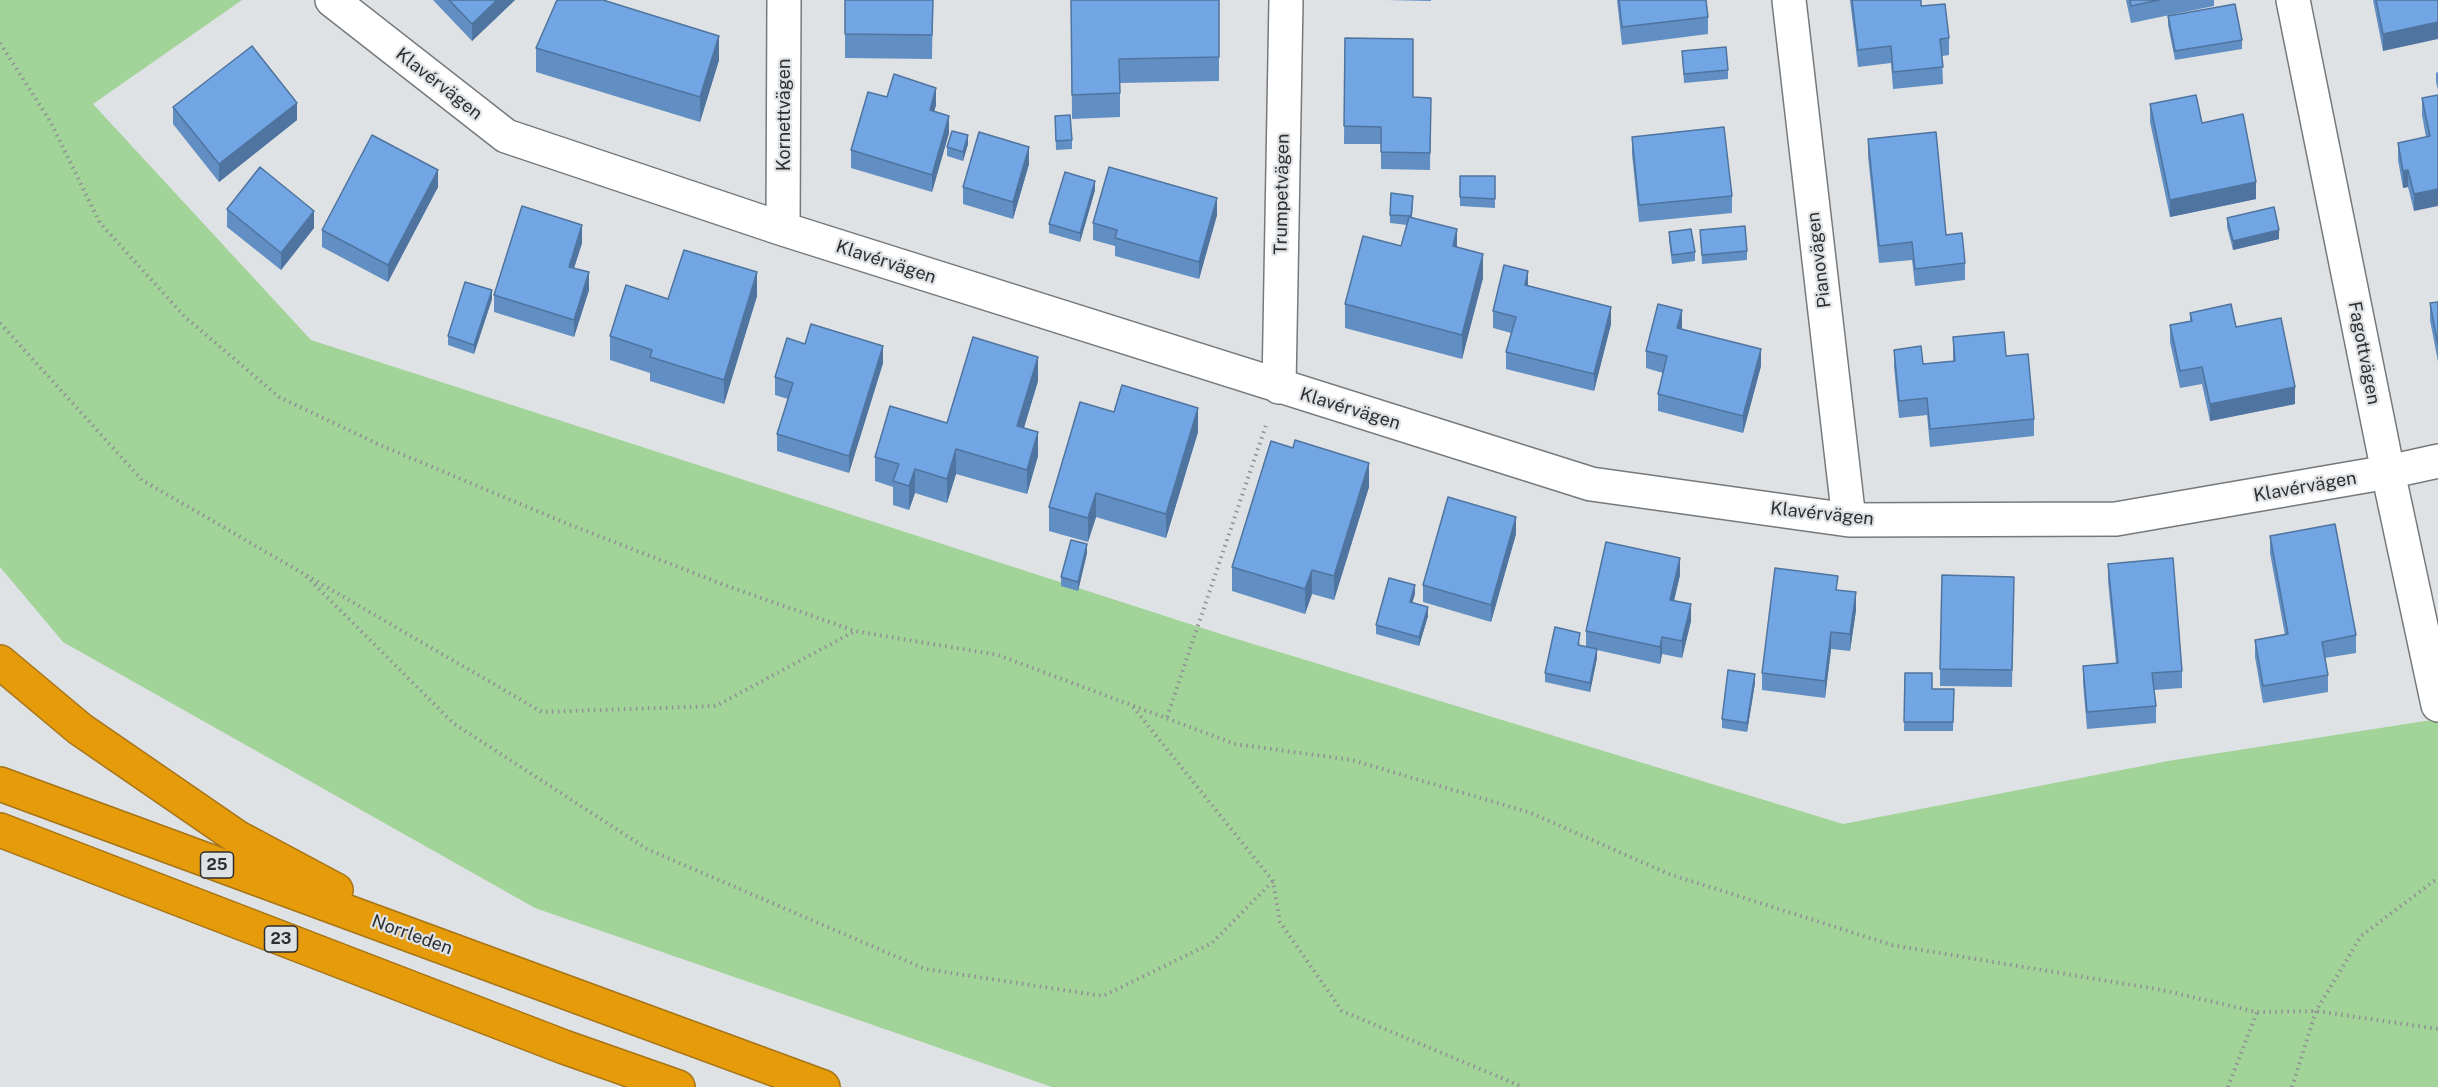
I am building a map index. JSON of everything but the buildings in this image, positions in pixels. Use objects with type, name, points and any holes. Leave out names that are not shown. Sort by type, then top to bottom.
[{"type":"highway","points":[[0,662],[80,729],[237,837],[435,944]]},
{"type":"highway","name":"Norrleden","points":[[0,784],[823,1087]]},
{"type":"highway","name":"23","points":[[0,830],[564,1047],[678,1087]]},
{"type":"street","name":"Klavérvägen","points":[[332,0],[506,136],[783,229],[1591,484],[1849,520],[2116,519],[2388,472],[2438,461]]},
{"type":"street","name":"Kornettvägen","points":[[783,229],[784,0]]},
{"type":"street","name":"Trumpetvägen","points":[[1279,387],[1286,0]]},
{"type":"street","name":"Pianovägen","points":[[1790,0],[1849,520]]},
{"type":"street","name":"Fagottvägen","points":[[2293,0],[2388,472],[2438,705]]},
{"type":"path","points":[[0,43],[50,122],[100,223],[185,317],[279,397],[380,445],[568,524],[722,584],[855,631],[998,655],[1235,744],[1352,760],[1531,813],[1669,874],[1892,945],[2162,990],[2258,1012],[2316,1011],[2438,1029]]},
{"type":"path","points":[[0,323],[142,480],[542,712],[716,706],[855,631]]},
{"type":"path","points":[[1167,717],[1279,387]]},
{"type":"path","points":[[306,576],[453,723],[647,849],[925,969],[1103,996],[1212,943],[1273,881]]},
{"type":"path","points":[[1132,706],[1273,881],[1280,922],[1342,1011],[1523,1087]]},
{"type":"path","points":[[2292,1087],[2316,1011],[2361,936],[2438,878]]},
{"type":"path","points":[[2228,1087],[2258,1012]]},
{"type":"green space","points":[[0,0],[242,0],[93,104],[311,340],[1227,636],[1843,824],[2168,761],[2438,719],[2438,1087],[1052,1087],[535,908],[63,642],[0,567]]}]
